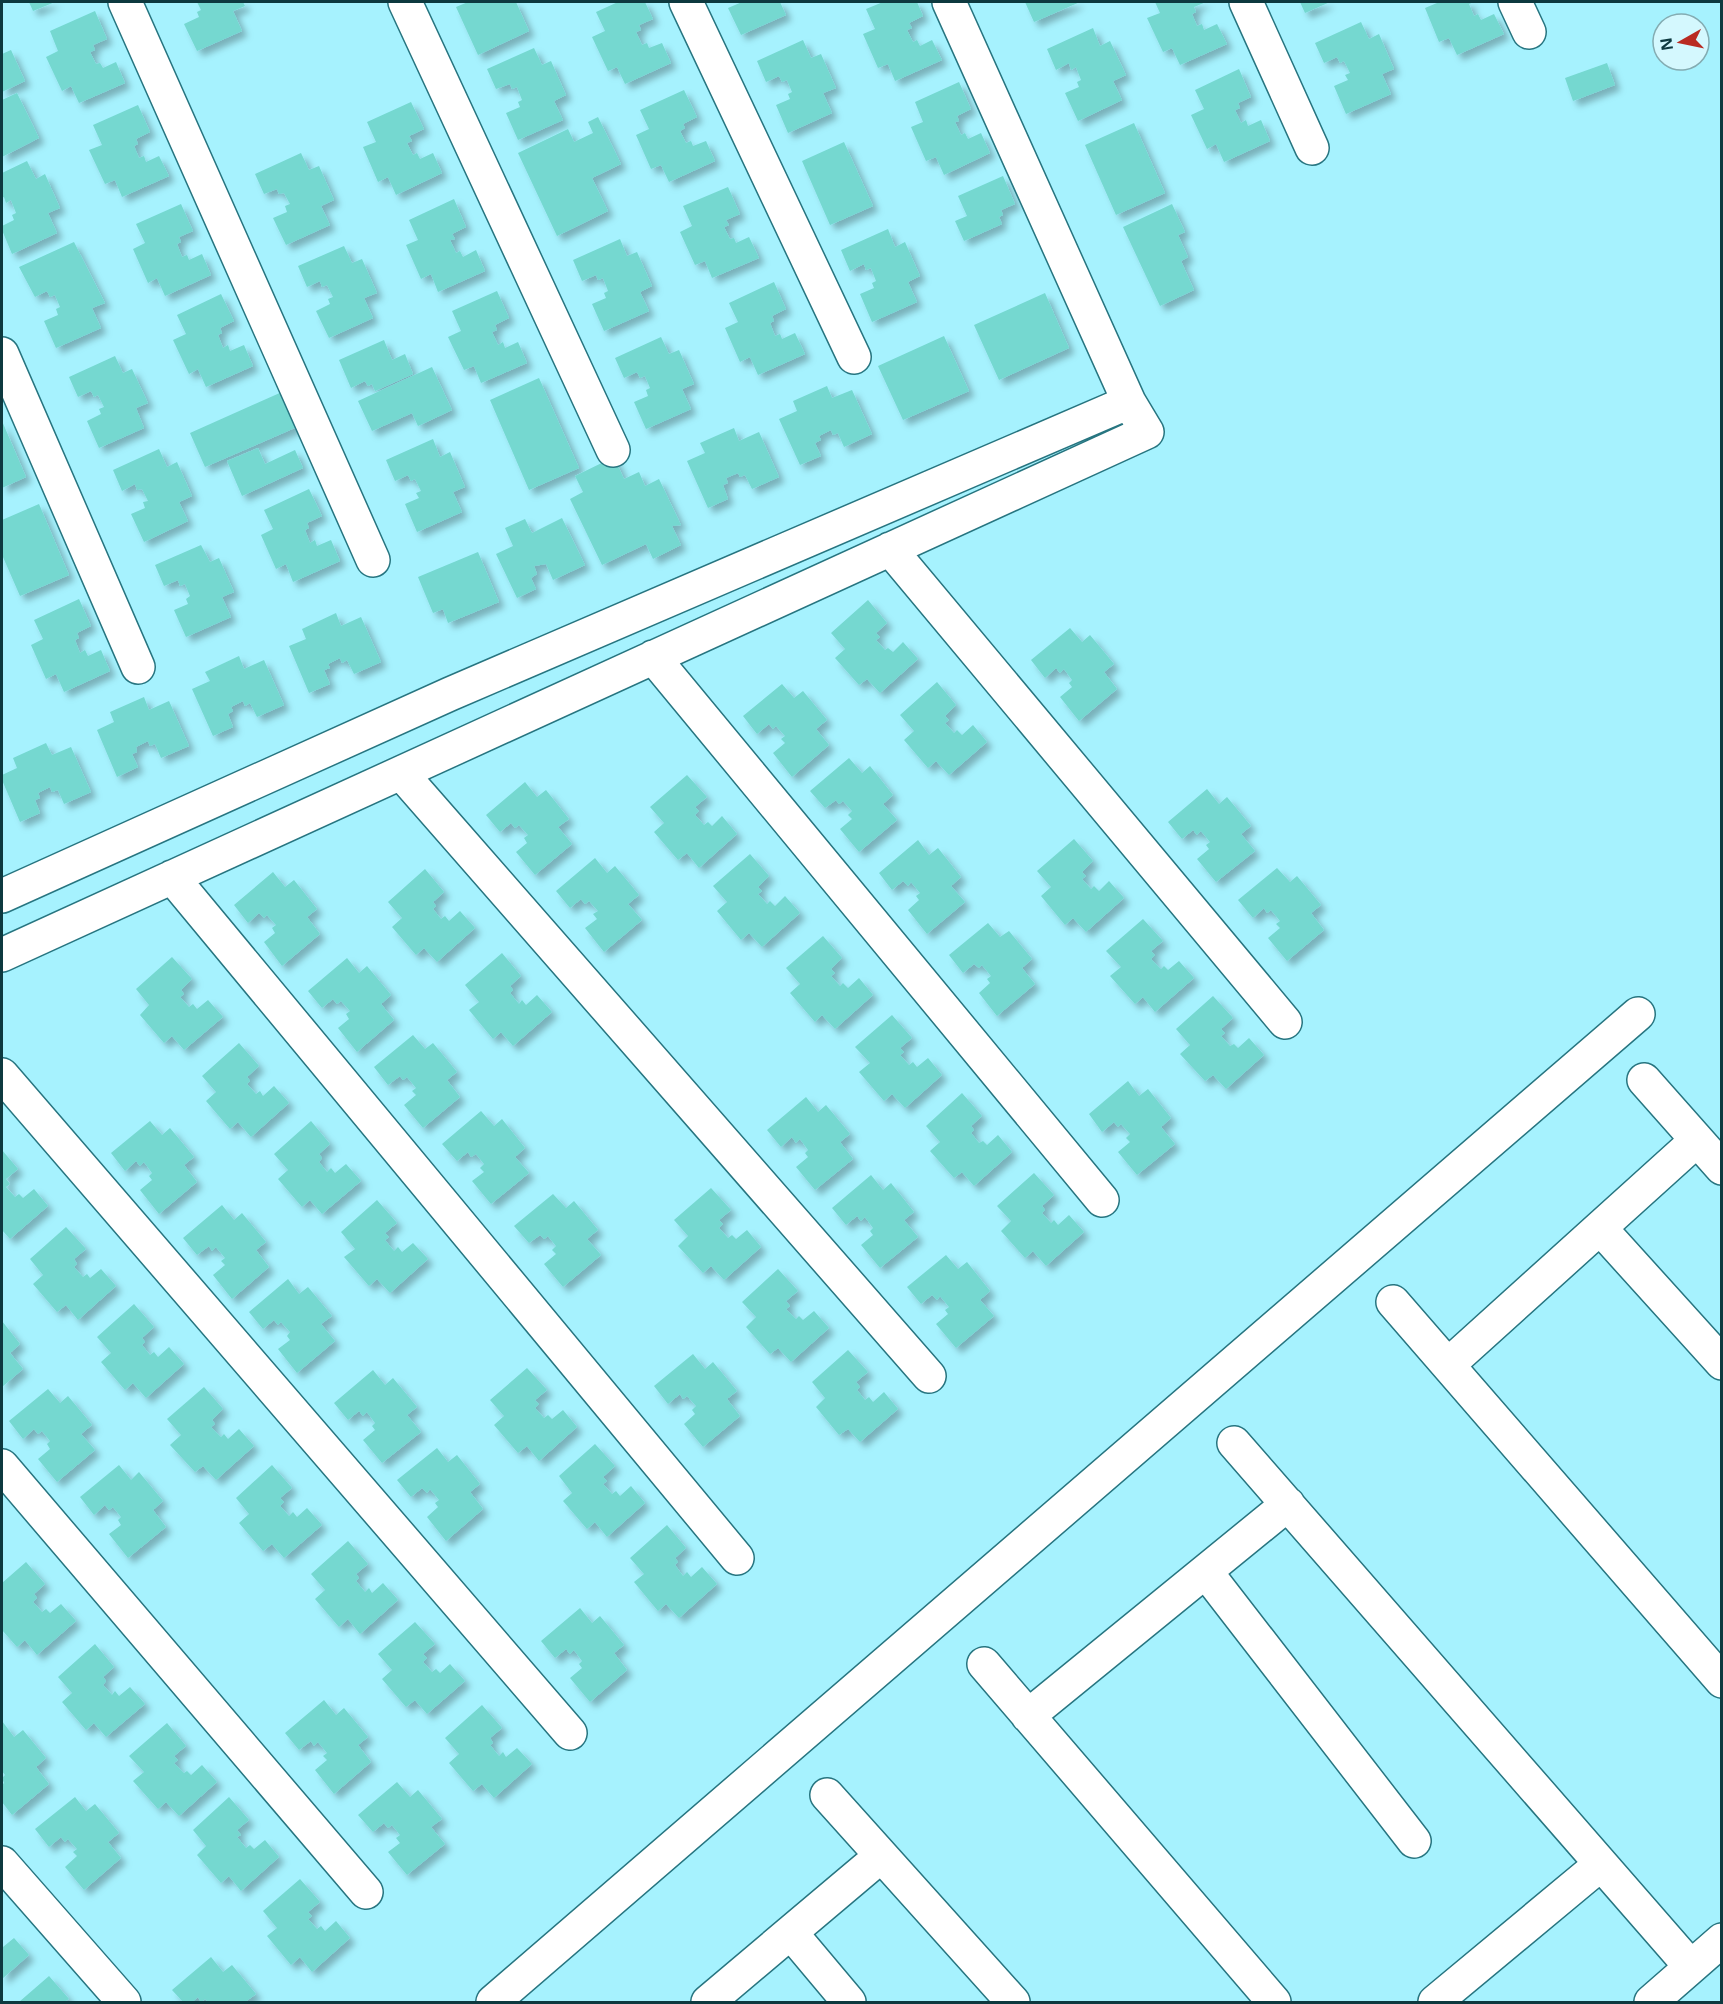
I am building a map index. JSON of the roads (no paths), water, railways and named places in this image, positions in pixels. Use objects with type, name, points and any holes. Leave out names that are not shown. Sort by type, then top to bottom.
[{"type":"street","points":[[125,2],[373,560]]},
{"type":"street","points":[[405,2],[613,450]]},
{"type":"street","points":[[686,2],[854,357]]},
{"type":"street","points":[[2,955],[1148,432],[1129,402],[950,2]]},
{"type":"street","points":[[1246,2],[1312,148]]},
{"type":"street","points":[[1515,2],[1528,32]]},
{"type":"street","points":[[2,354],[138,668]]},
{"type":"street","points":[[2,896],[450,694],[1129,402]]},
{"type":"street","points":[[890,549],[1285,1022]]},
{"type":"street","points":[[652,657],[1102,1200]]},
{"type":"street","points":[[450,694],[471,741]]},
{"type":"street","points":[[400,773],[929,1376]]},
{"type":"street","points":[[172,877],[737,1558]]},
{"type":"street","points":[[493,2002],[1638,1014]]},
{"type":"street","points":[[2,1075],[570,1733]]},
{"type":"street","points":[[1644,1080],[1722,1168]]},
{"type":"street","points":[[1448,1365],[1697,1140]]},
{"type":"street","points":[[1600,1228],[1722,1363]]},
{"type":"street","points":[[1393,1302],[1722,1681]]},
{"type":"street","points":[[1234,1443],[1691,1967]]},
{"type":"street","points":[[2,1466],[366,1892]]},
{"type":"street","points":[[1028,1716],[1288,1504]]},
{"type":"street","points":[[1206,1572],[1414,1841]]},
{"type":"street","points":[[984,1664],[1274,2002]]},
{"type":"street","points":[[827,1795],[1012,2002]]},
{"type":"street","points":[[708,2002],[881,1856]]},
{"type":"street","points":[[2,1863],[124,2002]]},
{"type":"street","points":[[1435,2002],[1601,1863]]},
{"type":"street","points":[[791,1933],[849,2002]]},
{"type":"street","points":[[1651,2002],[1722,1940]]}]
